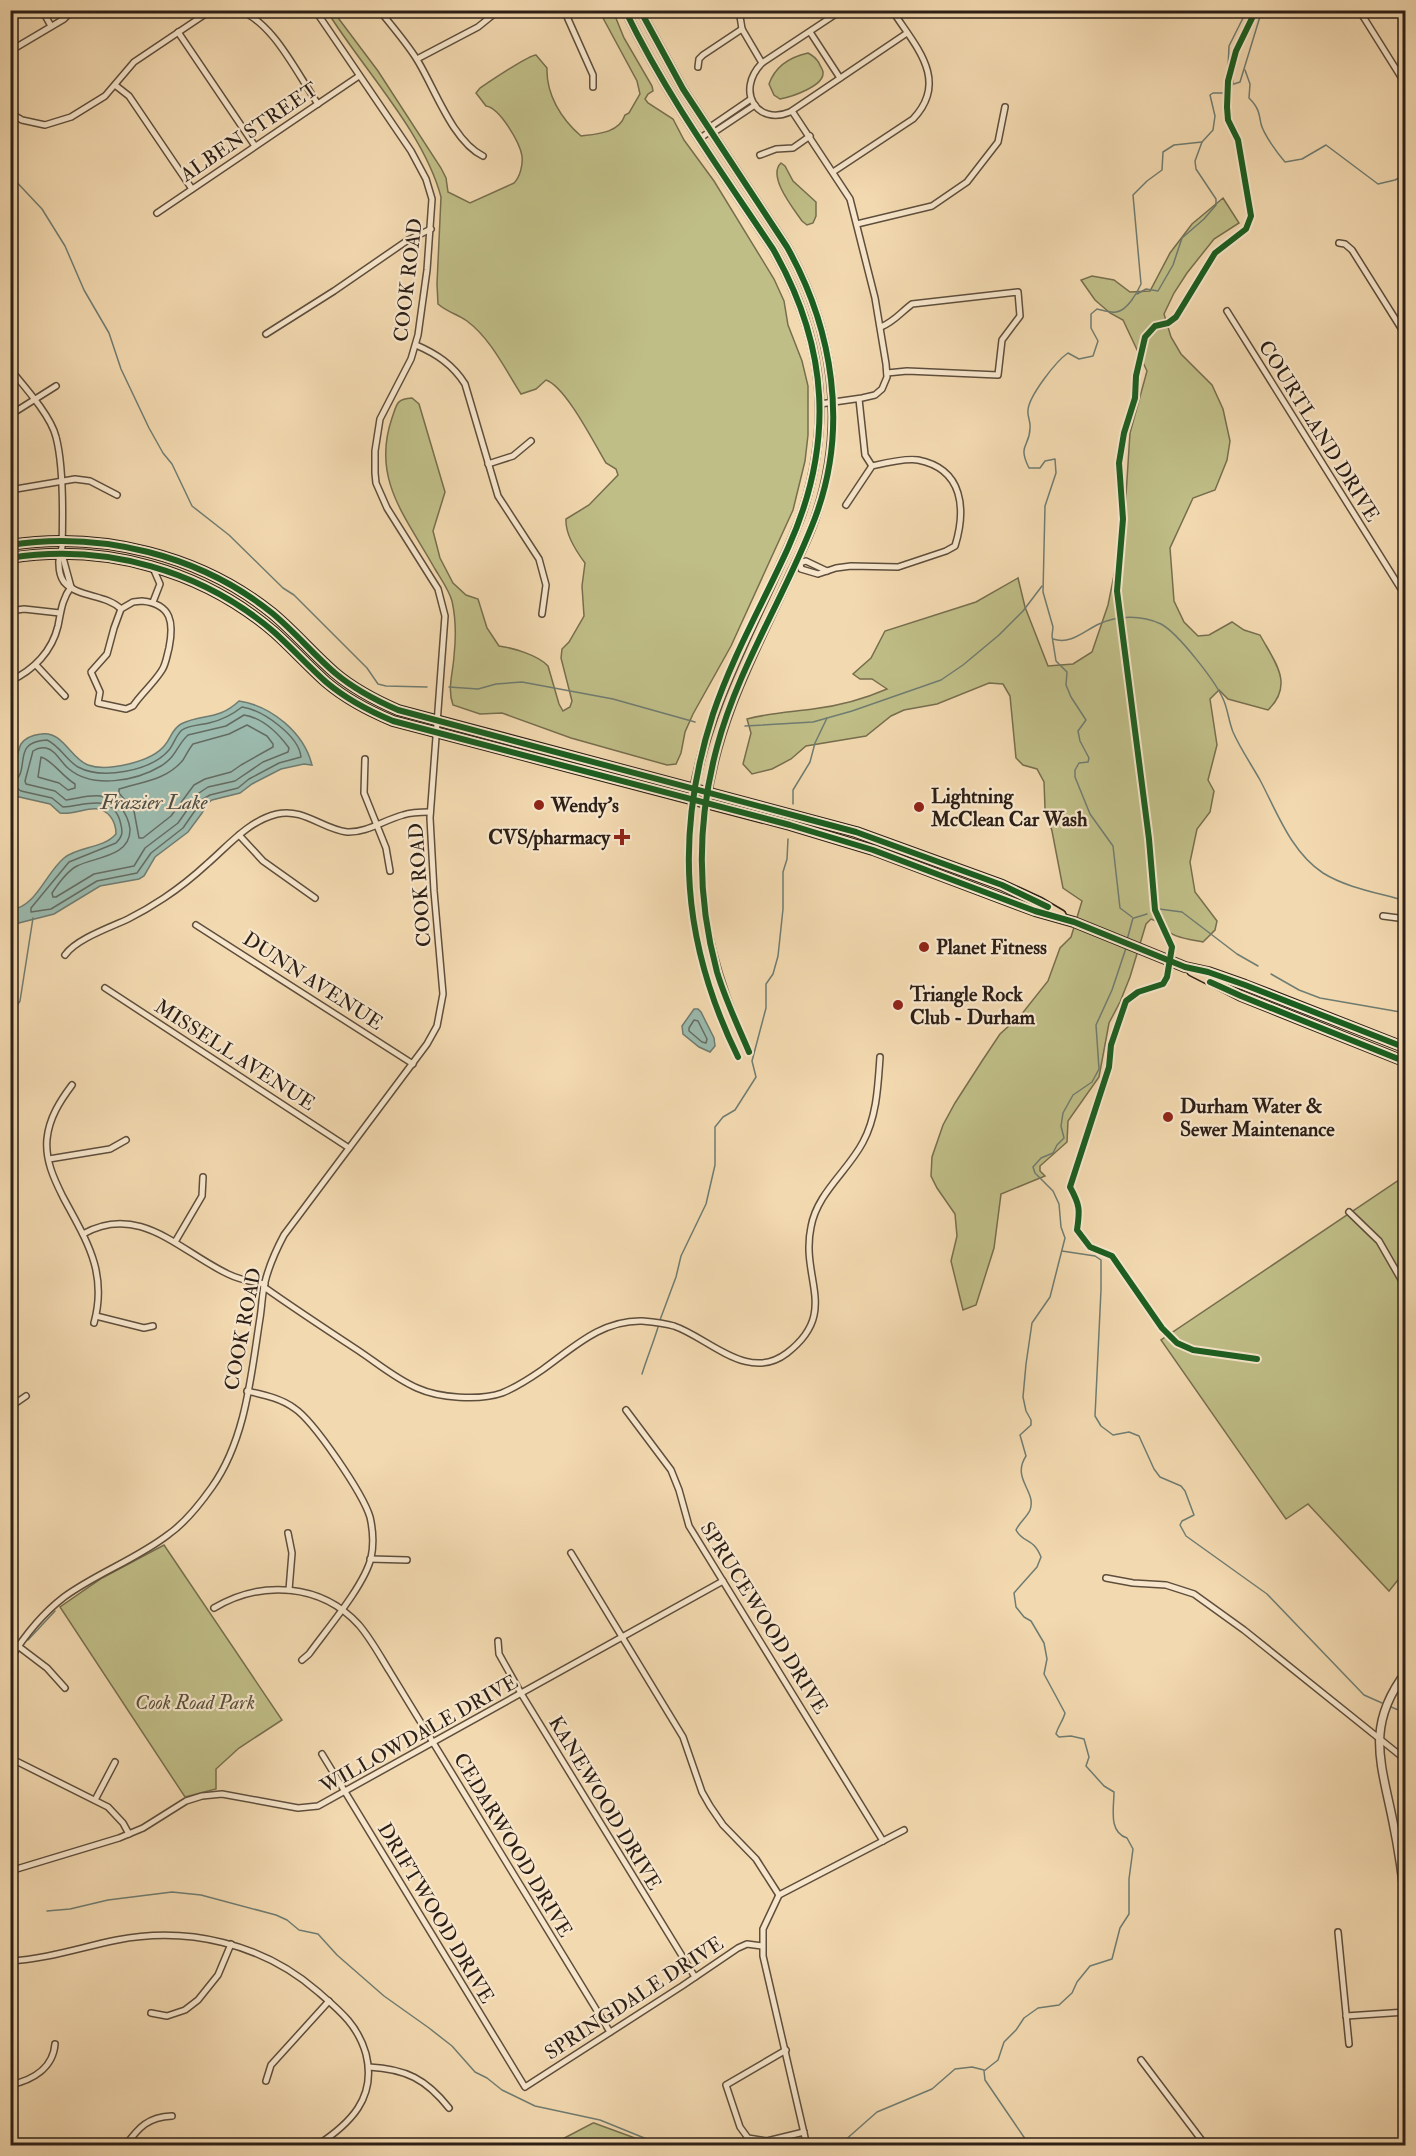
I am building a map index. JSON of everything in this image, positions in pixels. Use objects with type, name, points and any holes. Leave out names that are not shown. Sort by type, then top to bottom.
[{"type":"main road","points":[[10,545],[62,541],[134,548],[158,554],[205,572],[240,592],[272,613],[335,673],[365,694],[398,710],[694,787],[891,843],[1002,885],[1040,902],[1074,922]]},
{"type":"main road","points":[[10,558],[61,554],[116,558],[152,566],[212,590],[250,614],[283,640],[328,684],[346,697],[382,716],[436,733],[790,825],[864,847],[1035,911],[1074,922],[1185,967],[1208,972],[1245,985],[1406,1048]]},
{"type":"main road","points":[[1185,967],[1204,979],[1241,996],[1406,1062]]},
{"type":"street","points":[[42,10],[51,26]]},
{"type":"street","points":[[10,51],[73,10]]},
{"type":"street","points":[[10,113],[36,124],[55,123],[71,117],[105,96],[134,62],[204,15],[216,10]]},
{"type":"street","points":[[237,10],[256,19],[268,30],[318,104]]},
{"type":"street","name":"COOK ROAD","points":[[10,1659],[38,1621],[63,1598],[99,1574],[158,1542],[177,1528],[212,1488],[229,1458],[237,1437],[247,1392],[264,1286],[274,1255],[284,1235],[434,1033],[442,1001],[430,812],[445,624],[441,596],[433,579],[387,508],[376,483],[375,473],[375,452],[380,419],[416,345],[427,270],[432,199],[426,179],[411,151],[315,10]]},
{"type":"street","points":[[379,10],[417,59],[441,107],[467,144],[483,156]]},
{"type":"street","points":[[417,59],[478,27],[499,10]]},
{"type":"street","points":[[564,10],[593,75],[593,87]]},
{"type":"street","points":[[625,10],[663,82],[773,249],[797,294],[814,352],[820,404],[817,451],[804,509],[714,711],[692,800],[688,860],[695,933],[707,985],[738,1057]]},
{"type":"street","points":[[640,10],[669,67],[799,268],[817,312],[825,341],[833,402],[829,462],[816,516],[798,563],[731,704],[716,749],[706,803],[702,848],[705,914],[718,973],[728,1004],[750,1052]]},
{"type":"street","points":[[739,10],[742,29],[762,63]]},
{"type":"street","points":[[842,10],[762,63],[754,71],[749,81],[751,99],[762,111],[774,115],[792,111],[907,33]]},
{"type":"street","points":[[833,172],[914,119],[925,106],[929,93],[930,74],[926,62],[892,10]]},
{"type":"street","points":[[1359,10],[1406,86]]},
{"type":"street","points":[[698,67],[697,63],[703,55],[742,29]]},
{"type":"street","points":[[178,32],[255,146]]},
{"type":"street","points":[[810,32],[840,78]]},
{"type":"street","name":"ALBEN STREET","points":[[157,213],[359,76]]},
{"type":"street","points":[[115,85],[129,96],[192,189]]},
{"type":"street","points":[[711,131],[712,125],[751,99]]},
{"type":"street","points":[[699,139],[711,131],[716,131],[755,105]]},
{"type":"street","points":[[857,224],[932,206],[967,183],[998,142],[1005,107]]},
{"type":"street","points":[[792,111],[850,198],[881,327],[887,373],[882,389],[875,395],[820,404]]},
{"type":"street","points":[[760,156],[776,149],[793,148],[810,136]]},
{"type":"street","points":[[266,334],[408,240],[431,229]]},
{"type":"street","points":[[1339,243],[1345,244],[1352,250],[1406,336]]},
{"type":"street","points":[[881,327],[895,321],[912,304],[1018,292],[1020,316],[1002,340],[998,375],[907,371],[887,373]]},
{"type":"street","name":"COURTLAND DRIVE","points":[[1227,311],[1406,597]]},
{"type":"street","points":[[416,345],[442,358],[458,373],[465,384],[498,496],[539,560],[546,585],[542,614]]},
{"type":"street","points":[[10,369],[35,400],[55,433],[61,480],[62,541],[58,562],[61,577],[71,587],[111,601],[121,609]]},
{"type":"street","points":[[10,415],[56,386]]},
{"type":"street","points":[[859,399],[865,455],[872,466]]},
{"type":"street","points":[[488,464],[513,456],[531,441]]},
{"type":"street","points":[[798,563],[801,569],[818,574],[836,568],[866,565],[898,567],[955,546],[962,512],[960,495],[942,469],[916,459],[872,466],[846,505]]},
{"type":"street","points":[[10,490],[75,479],[90,481],[117,495]]},
{"type":"street","points":[[798,563],[806,561],[827,572]]},
{"type":"street","points":[[152,566],[164,581]]},
{"type":"street","points":[[153,602],[164,581],[177,575]]},
{"type":"street","points":[[10,681],[36,665],[52,642],[65,595],[71,587]]},
{"type":"street","points":[[142,601],[153,602],[168,614],[172,627],[163,669],[133,706],[126,709],[98,703],[100,693],[91,672],[107,654],[121,609],[142,601]]},
{"type":"street","points":[[10,611],[24,609],[60,613]]},
{"type":"street","points":[[36,665],[65,696]]},
{"type":"street","points":[[365,759],[362,788],[386,848],[390,871]]},
{"type":"street","points":[[65,955],[86,939],[144,911],[168,896],[192,878],[239,835],[268,817],[286,813],[303,815],[332,828],[348,832],[367,829],[406,814],[430,812]]},
{"type":"street","points":[[239,835],[263,861],[315,898]]},
{"type":"street","points":[[1383,916],[1406,919]]},
{"type":"street","name":"DUNN AVENUE","points":[[196,925],[413,1064]]},
{"type":"street","name":"MISSELL AVENUE","points":[[105,988],[348,1148]]},
{"type":"street","points":[[83,1234],[106,1225],[127,1224],[148,1229],[176,1242],[230,1275],[264,1286],[412,1386],[435,1394],[453,1397],[497,1394],[518,1386],[589,1336],[611,1325],[627,1322],[651,1322],[674,1326],[730,1357],[744,1362],[763,1362],[778,1358],[788,1352],[808,1330],[815,1317],[816,1302],[808,1255],[811,1223],[823,1198],[865,1138],[877,1099],[880,1057]]},
{"type":"street","points":[[72,1085],[51,1120],[47,1140],[55,1182],[83,1234],[97,1268],[99,1297],[94,1323]]},
{"type":"street","points":[[49,1159],[110,1149],[126,1140]]},
{"type":"street","points":[[176,1242],[202,1196],[203,1177]]},
{"type":"street","points":[[1349,1212],[1379,1241],[1406,1288]]},
{"type":"street","points":[[96,1316],[144,1328],[153,1326]]},
{"type":"street","points":[[247,1392],[266,1395],[287,1404],[305,1417],[366,1506],[372,1529],[370,1560],[360,1584],[309,1654],[302,1660]]},
{"type":"street","points":[[10,1407],[26,1396]]},
{"type":"street","name":"SPRUCEWOOD DRIVE","points":[[626,1410],[670,1470],[679,1490],[689,1526],[883,1840]]},
{"type":"street","points":[[288,1533],[292,1553],[289,1590]]},
{"type":"street","points":[[571,1553],[682,1737],[702,1792],[710,1806],[723,1825],[756,1859],[779,1895]]},
{"type":"street","points":[[370,1560],[407,1560]]},
{"type":"street","points":[[1106,1578],[1133,1583],[1166,1585],[1194,1594],[1244,1630],[1406,1760]]},
{"type":"street","name":"WILLOWDALE DRIVE","points":[[10,1871],[129,1834],[143,1828],[186,1801],[206,1795],[222,1794],[305,1809],[318,1806],[723,1581]]},
{"type":"street","name":"CEDARWOOD DRIVE","points":[[214,1608],[250,1592],[270,1589],[289,1590],[318,1597],[341,1610],[359,1625],[610,2032]]},
{"type":"street","name":"KANEWOOD DRIVE","points":[[498,1641],[499,1654],[522,1694],[695,1977]]},
{"type":"street","points":[[18,1646],[47,1668],[65,1688]]},
{"type":"street","points":[[1406,1672],[1388,1701],[1379,1738],[1380,1765],[1401,1858],[1406,1909]]},
{"type":"street","name":"DRIFTWOOD DRIVE","points":[[322,1754],[525,2087]]},
{"type":"street","points":[[10,1758],[95,1800],[117,1814],[129,1834]]},
{"type":"street","points":[[95,1800],[115,1761]]},
{"type":"street","points":[[807,2145],[762,1946],[765,1922],[779,1895],[904,1830]]},
{"type":"street","points":[[1338,1932],[1349,2044]]},
{"type":"street","points":[[10,1961],[30,1959],[120,1939],[156,1935],[201,1938],[231,1944],[287,1968],[349,2019],[357,2030],[369,2067],[363,2097],[354,2114],[341,2129],[316,2145]]},
{"type":"street","points":[[151,2013],[167,2016],[185,2010],[198,2000],[218,1975],[231,1944]]},
{"type":"street","name":"SPRINGDALE DRIVE","points":[[525,2087],[743,1945],[762,1946]]},
{"type":"street","points":[[266,2081],[271,2065],[329,2001]]},
{"type":"street","points":[[1346,2016],[1406,2012]]},
{"type":"street","points":[[10,2085],[27,2080],[41,2072],[51,2061],[55,2044]]},
{"type":"street","points":[[786,2050],[726,2085],[740,2127],[748,2138],[762,2142],[804,2132]]},
{"type":"street","points":[[1141,2060],[1206,2145]]},
{"type":"street","points":[[369,2067],[388,2068],[416,2077],[434,2090],[449,2108]]},
{"type":"street","points":[[125,2145],[151,2119],[157,2116],[172,2116]]},
{"type":"green space","points":[[327,11],[333,11],[378,71],[441,168],[446,178],[448,192],[470,203],[514,183],[519,174],[522,156],[513,135],[503,119],[486,106],[476,93],[480,88],[526,59],[536,55],[547,68],[549,87],[556,105],[567,122],[581,136],[613,129],[629,113],[640,94],[637,81],[601,11],[613,11],[624,38],[652,86],[653,91],[645,99],[673,119],[684,140],[714,181],[774,279],[784,301],[788,325],[802,361],[808,386],[808,435],[805,461],[793,510],[731,646],[693,714],[676,764],[667,765],[571,738],[502,713],[480,714],[453,705],[450,687],[455,649],[452,601],[403,514],[389,479],[386,460],[387,440],[398,403],[412,398],[419,404],[445,492],[433,531],[440,558],[453,583],[466,595],[478,599],[487,628],[499,646],[532,655],[548,666],[563,711],[570,707],[572,701],[561,658],[562,649],[569,642],[584,616],[582,586],[585,563],[569,536],[566,519],[589,505],[618,475],[616,469],[606,463],[571,404],[554,385],[546,380],[536,389],[521,394],[497,355],[476,328],[438,304],[441,197],[433,173],[407,125]]},
{"type":"green space","points":[[808,53],[816,58],[823,71],[819,82],[785,98],[780,99],[774,95],[769,84],[779,68],[789,60]]},
{"type":"green space","points":[[781,163],[793,181],[816,202],[816,216],[813,223],[807,225],[802,221],[783,192],[777,176]]},
{"type":"green space","points":[[1223,198],[1239,223],[1214,239],[1187,273],[1164,314],[1171,337],[1181,354],[1212,385],[1223,409],[1230,441],[1227,460],[1215,490],[1193,498],[1170,548],[1174,601],[1184,622],[1198,636],[1209,635],[1232,622],[1244,630],[1260,635],[1276,663],[1281,682],[1280,691],[1268,710],[1228,699],[1219,690],[1210,699],[1217,745],[1208,780],[1214,791],[1210,812],[1197,829],[1190,862],[1195,892],[1217,921],[1215,930],[1203,942],[1172,934],[1159,922],[1151,919],[1146,924],[1130,977],[1109,1023],[1099,1077],[1068,1121],[1067,1142],[1040,1166],[1040,1171],[1045,1176],[1001,1194],[994,1248],[976,1305],[963,1310],[951,1261],[957,1236],[955,1214],[931,1176],[932,1157],[943,1125],[982,1061],[1000,1034],[1021,1015],[1048,981],[1060,948],[1071,937],[1082,901],[1063,888],[1045,808],[1044,782],[1037,769],[1023,765],[1016,758],[1010,696],[1003,684],[989,683],[937,704],[904,710],[891,716],[866,736],[806,746],[791,759],[772,769],[752,774],[743,764],[751,733],[747,719],[841,704],[887,689],[872,679],[860,679],[853,674],[871,658],[885,631],[976,602],[1018,578],[1025,607],[1048,666],[1073,664],[1092,652],[1108,605],[1124,526],[1130,433],[1147,371],[1123,320],[1110,313],[1095,300],[1081,280],[1092,276],[1114,280],[1130,292],[1150,291],[1170,253],[1192,224]]},
{"type":"green space","points":[[1405,1176],[1406,1570],[1389,1591],[1308,1504],[1286,1519],[1161,1340]]},
{"type":"green space","name":"Cook Road Park","points":[[164,1545],[282,1720],[239,1748],[216,1769],[216,1789],[185,1797],[60,1607],[102,1578]]},
{"type":"green space","points":[[594,2123],[654,2145],[551,2145]]},
{"type":"water","name":"Frazier Lake","points":[[239,701],[263,709],[285,723],[302,742],[312,765],[304,764],[281,769],[240,793],[212,800],[188,832],[155,857],[144,876],[139,879],[100,886],[54,914],[11,925],[11,910],[28,902],[64,858],[111,839],[116,834],[112,818],[105,811],[93,809],[60,813],[50,804],[15,796],[10,784],[21,744],[27,738],[41,734],[55,736],[76,757],[88,765],[106,767],[129,764],[159,751],[181,724],[217,714]]},
{"type":"water","points":[[694,1009],[701,1012],[714,1038],[715,1046],[710,1052],[699,1047],[683,1034],[682,1026]]},
{"type":"waterway","points":[[1132,917],[1120,908],[1113,846],[1090,814],[1075,777],[1075,770],[1079,763],[1088,762],[1089,758],[1080,741],[1078,731],[1086,720],[1066,685],[1067,672],[1056,661],[1053,627],[1043,592],[1045,506],[1056,473],[1055,459],[1045,461],[1040,468],[1029,468],[1024,454],[1030,426],[1028,410],[1038,388],[1063,357],[1068,353],[1079,359],[1093,356],[1098,341],[1091,328],[1091,314],[1097,309],[1120,311],[1128,305],[1137,292],[1141,284],[1133,195],[1162,170],[1163,152],[1174,145],[1202,142],[1213,130],[1215,116],[1210,95],[1225,93],[1233,84],[1228,68],[1229,46],[1247,10]]},
{"type":"waterway","points":[[1234,84],[1240,82],[1262,10]]},
{"type":"waterway","points":[[1245,70],[1250,84],[1249,98],[1258,110],[1265,133],[1285,162],[1302,159],[1326,145],[1378,184],[1395,180],[1406,174]]},
{"type":"waterway","points":[[1137,294],[1146,289],[1158,291],[1173,265],[1182,238],[1216,205],[1216,199],[1196,169],[1195,161],[1202,142]]},
{"type":"waterway","points":[[10,175],[42,209],[65,246],[84,290],[109,333],[121,369],[149,428],[172,464],[192,506],[229,535],[283,588],[294,595],[367,668],[378,684],[427,687]]},
{"type":"waterway","points":[[745,726],[813,722],[941,680],[999,635],[1023,611],[1042,586]]},
{"type":"waterway","points":[[1053,639],[1072,639],[1106,621],[1122,618],[1146,619],[1168,629],[1196,659],[1220,693],[1236,738],[1286,831],[1302,854],[1332,878],[1406,901]]},
{"type":"waterway","points":[[449,687],[478,689],[496,684],[522,682],[613,699],[695,722]]},
{"type":"waterway","points":[[793,804],[793,790],[810,762],[815,743],[827,718]]},
{"type":"waterway","points":[[660,1320],[681,1256],[706,1204],[715,1165],[715,1127],[723,1117],[735,1110],[756,1077],[752,1061],[766,1008],[766,984],[773,974],[778,956],[783,909],[783,872],[787,859],[788,839]]},
{"type":"waterway","points":[[1159,909],[1182,912],[1237,954],[1258,966]]},
{"type":"waterway","points":[[1134,918],[1147,914]]},
{"type":"waterway","points":[[10,1015],[20,1001],[33,918]]},
{"type":"waterway","points":[[1127,940],[1133,918]]},
{"type":"waterway","points":[[1030,2146],[985,2080],[984,2071],[998,2060],[1004,2042],[1024,2018],[1038,2008],[1059,2005],[1072,1993],[1077,1982],[1090,1966],[1112,1959],[1120,1928],[1129,1914],[1129,1879],[1133,1849],[1127,1838],[1117,1831],[1113,1819],[1114,1792],[1104,1786],[1086,1766],[1089,1757],[1084,1739],[1071,1736],[1059,1737],[1056,1734],[1065,1713],[1044,1674],[1047,1659],[1044,1643],[1031,1621],[1024,1617],[1016,1607],[1014,1593],[1037,1567],[1041,1557],[1035,1546],[1016,1530],[1029,1513],[1031,1503],[1021,1471],[1026,1456],[1020,1435],[1031,1425],[1023,1397],[1032,1323],[1050,1297],[1065,1238],[1061,1227],[1059,1204],[1053,1191],[1035,1173],[1033,1167],[1041,1158],[1053,1153],[1064,1138],[1061,1126],[1063,1113],[1073,1095],[1092,1082],[1099,1069],[1096,1025],[1112,990],[1126,948]]},
{"type":"waterway","points":[[1271,974],[1299,990],[1320,998],[1406,1013]]},
{"type":"waterway","points":[[1062,1251],[1095,1256],[1101,1260],[1095,1416],[1101,1426],[1113,1435],[1129,1432],[1139,1436],[1160,1477],[1181,1486],[1185,1491],[1194,1515],[1182,1521],[1180,1525],[1186,1536],[1267,1594],[1364,1695],[1382,1703]]},
{"type":"waterway","points":[[642,1374],[659,1324]]},
{"type":"waterway","points":[[28,1640],[55,1611]]},
{"type":"waterway","points":[[10,1667],[16,1658]]},
{"type":"waterway","points":[[1391,1707],[1406,1713]]},
{"type":"waterway","points":[[47,1911],[172,1892],[201,1895],[276,1915],[287,1920],[299,1930],[318,1934],[337,1955],[384,1996],[452,2046],[475,2072],[502,2090],[535,2106],[600,2120],[664,2146]]},
{"type":"waterway","points":[[832,2146],[843,2142],[877,2112],[932,2089],[955,2069],[972,2067],[984,2070]]},
{"type":"cycle path","points":[[625,10],[676,102],[773,249],[792,286],[806,322],[815,359],[819,396],[819,434],[813,471],[803,509],[788,548],[738,651],[713,714],[701,759],[693,803],[689,846],[690,888],[695,930],[705,972],[719,1014],[738,1057]]},
{"type":"cycle path","points":[[640,10],[683,89],[787,247],[816,311],[831,379],[833,414],[831,449],[825,484],[815,518],[737,688],[717,747],[706,803],[702,860],[710,944],[724,992],[749,1052]]},
{"type":"cycle path","points":[[1256,10],[1236,51],[1228,81],[1227,107],[1228,120],[1238,140],[1251,216],[1246,229],[1215,253],[1176,317],[1168,323],[1155,326],[1145,337],[1136,376],[1135,398],[1124,433],[1119,463],[1123,519],[1117,591],[1149,839],[1155,910],[1172,947],[1167,977],[1163,984],[1138,992],[1126,1001],[1111,1045],[1109,1067],[1070,1187],[1078,1208],[1077,1230],[1090,1247],[1112,1256],[1162,1328],[1177,1343],[1193,1350],[1257,1359]]},
{"type":"cycle path","points":[[10,545],[44,542],[114,545],[181,562],[244,593],[280,620],[342,679],[365,694],[398,710],[856,832],[1002,885],[1048,907]]},
{"type":"cycle path","points":[[10,558],[45,554],[116,558],[184,577],[246,610],[274,632],[334,688],[358,704],[393,721],[790,825],[873,850],[1035,911],[1074,922],[1185,967],[1208,972],[1245,985],[1406,1048]]},
{"type":"cycle path","points":[[1210,982],[1406,1062]]},
{"type":"place","name":"Wendy's","points":[[539,805]]},
{"type":"place","name":"Lightning McClean Car Wash","points":[[919,807]]},
{"type":"place","name":"CVS/pharmacy","points":[[622,837]]},
{"type":"place","name":"Planet Fitness","points":[[924,947]]},
{"type":"place","name":"Triangle Rock Club - Durham","points":[[898,1005]]},
{"type":"place","name":"Durham Water & Sewer Maintenance","points":[[1168,1117]]}]
